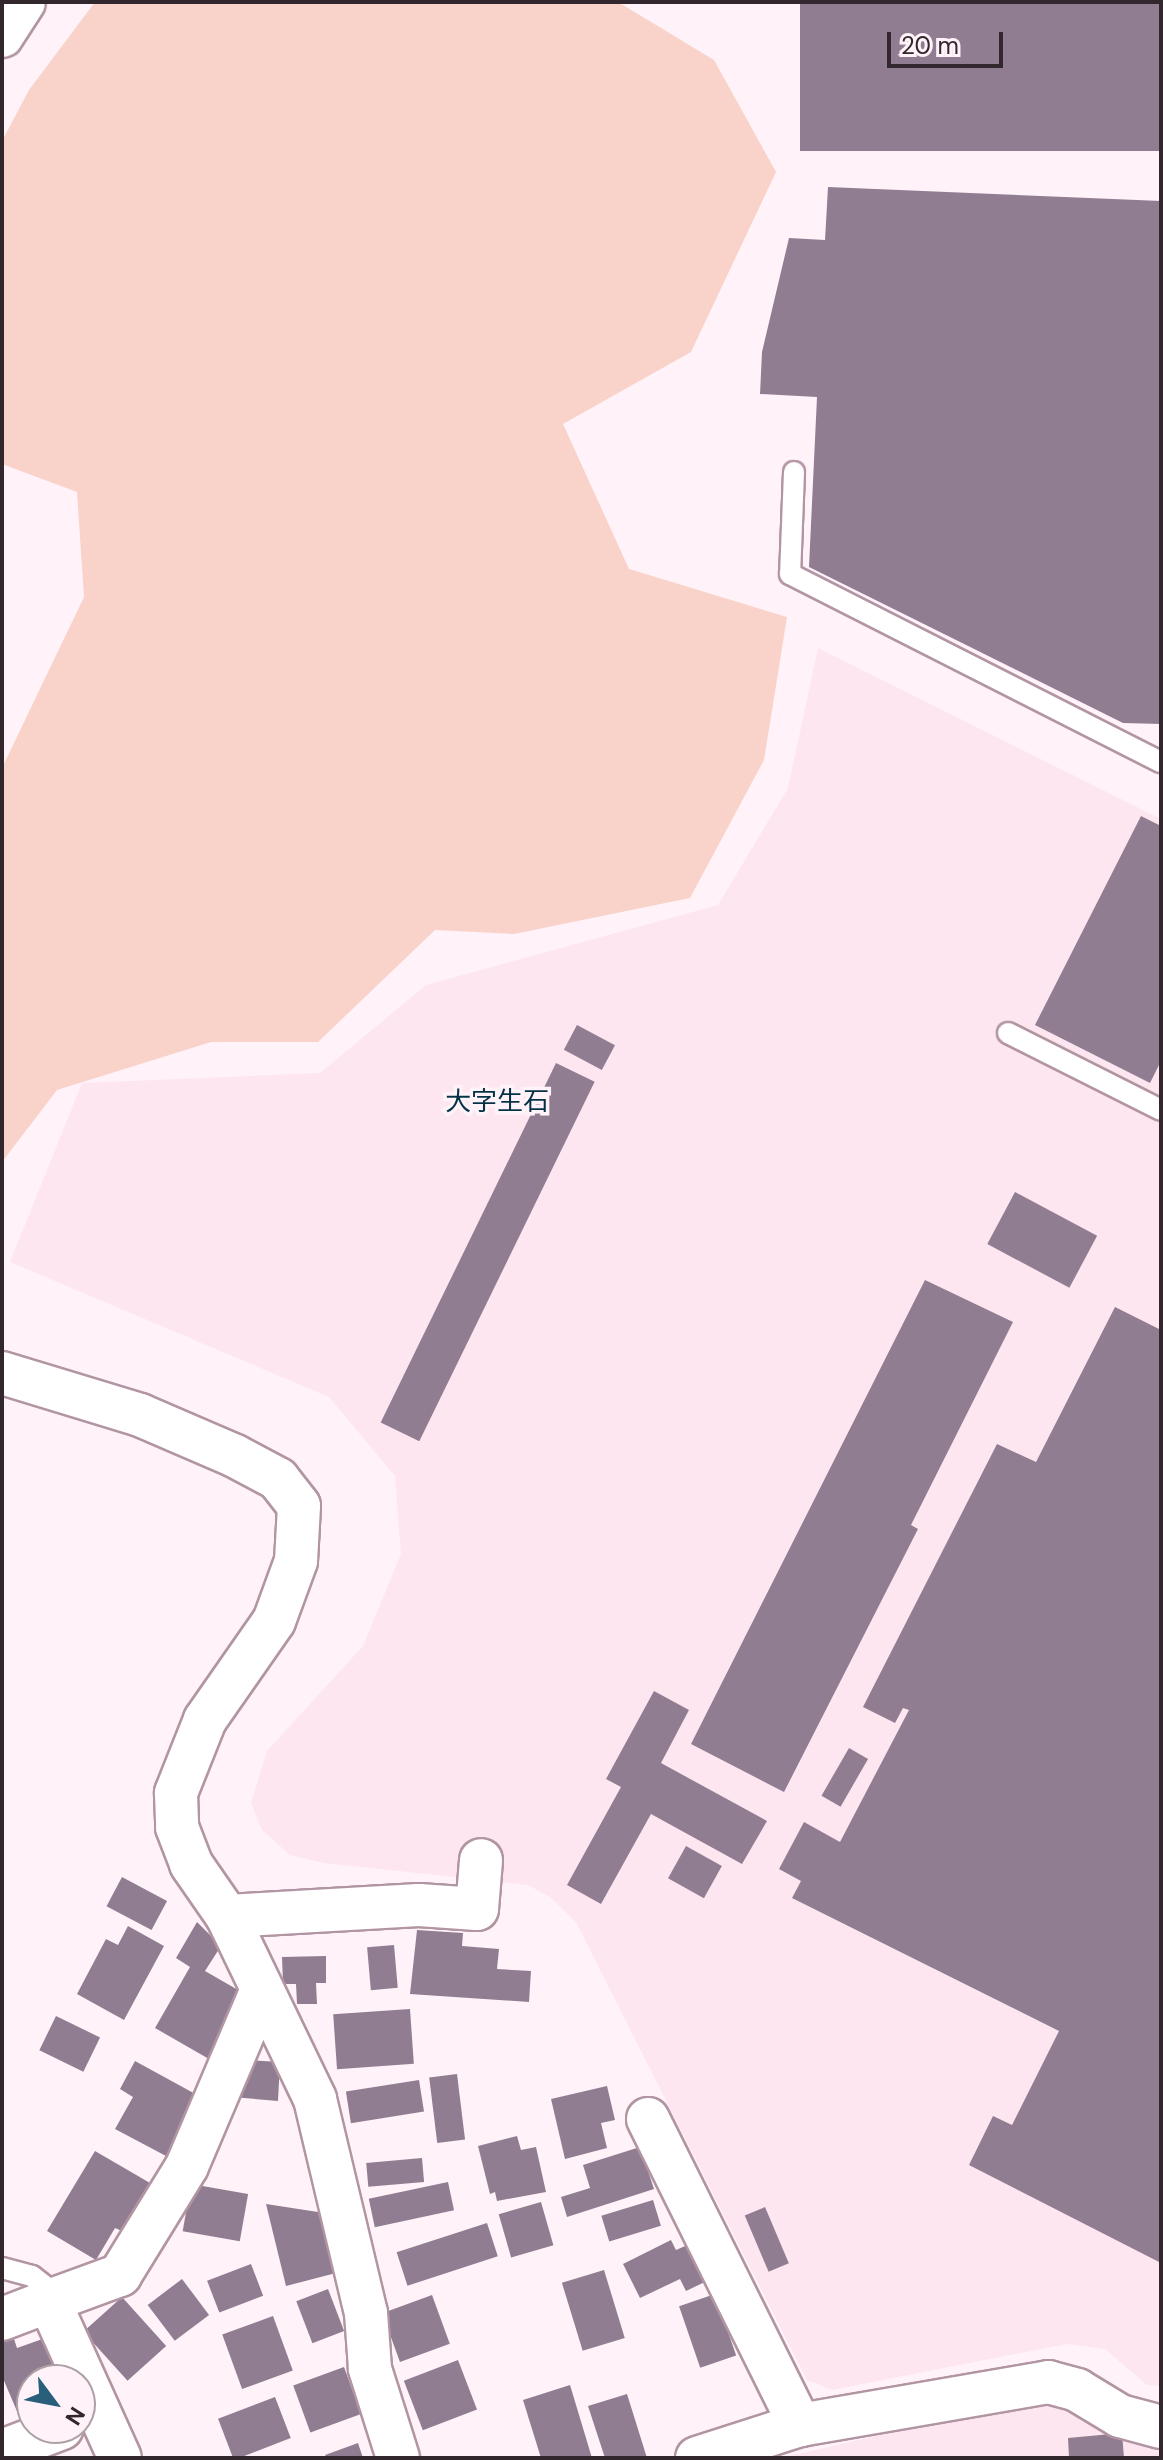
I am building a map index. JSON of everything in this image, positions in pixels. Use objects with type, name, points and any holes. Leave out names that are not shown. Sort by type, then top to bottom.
[{"type":"street","points":[[2,1373],[140,1415],[235,1456],[278,1479],[299,1506],[296,1561],[274,1621],[205,1720],[176,1793],[177,1827],[191,1864],[227,1916],[315,2099],[366,2313],[370,2369],[398,2458]]},
{"type":"street","points":[[227,1916],[419,1905],[477,1909],[481,1860]]},
{"type":"street","points":[[2,2319],[120,2275],[187,2166],[261,1992]]},
{"type":"street","points":[[648,2119],[800,2425]]},
{"type":"street","points":[[54,2299],[75,2364]]},
{"type":"street","points":[[697,2458],[800,2425],[1048,2382],[1077,2390],[1120,2416],[1161,2427]]},
{"type":"street","points":[[96,2423],[120,2458]]},
{"type":"lane","points":[[794,472],[790,574],[1161,762]]},
{"type":"lane","points":[[1008,1033],[1161,1110]]},
{"type":"lane","points":[[2,2268],[32,2276],[54,2299]]},
{"type":"shaded area","points":[[95,2],[618,2],[714,60],[776,172],[691,352],[563,424],[629,569],[787,617],[764,760],[690,898],[514,934],[435,930],[318,1042],[211,1042],[57,1090],[2,1162],[2,768],[84,597],[77,492],[2,464],[2,141],[29,90]]},
{"type":"shaded area","points":[[818,648],[1161,819],[1161,2386],[1147,2385],[1105,2349],[1067,2344],[832,2390],[807,2380],[576,1922],[550,1897],[528,1885],[324,1863],[290,1855],[262,1830],[251,1803],[267,1751],[363,1646],[401,1554],[395,1476],[329,1397],[10,1262],[82,1083],[320,1073],[426,985],[718,905],[788,788]]},
{"type":"shaded area","points":[[1048,2397],[1083,2422],[1161,2440],[1161,2458],[781,2458]]},
{"type":"building","points":[[800,2],[1161,2],[1161,151],[800,151]]},
{"type":"building","points":[[828,187],[1161,201],[1161,724],[1123,723],[809,567],[817,397],[760,394],[762,352],[789,238],[825,240]]},
{"type":"building","points":[[1141,816],[1161,826],[1161,1061],[1150,1083],[1035,1025]]},
{"type":"building","points":[[577,1025],[615,1045],[602,1070],[564,1050]]},
{"type":"building","points":[[556,1063],[595,1082],[419,1441],[381,1423]]},
{"type":"building","points":[[1015,1192],[1097,1236],[1069,1288],[987,1244]]},
{"type":"building","points":[[925,1280],[1013,1322],[911,1525],[918,1529],[784,1792],[691,1744]]},
{"type":"building","points":[[1115,1307],[1161,1330],[1161,2263],[969,2165],[993,2116],[1012,2125],[1059,2031],[792,1898],[801,1881],[779,1869],[804,1822],[840,1842],[909,1710],[903,1708],[895,1723],[863,1707],[997,1444],[1036,1462]]},
{"type":"building","points":[[654,1691],[689,1710],[661,1763],[767,1821],[742,1864],[651,1814],[601,1904],[567,1885],[621,1787],[606,1779]]},
{"type":"building","points":[[849,1748],[868,1759],[841,1807],[822,1796]]},
{"type":"building","points":[[686,1846],[722,1866],[704,1898],[668,1878]]},
{"type":"building","points":[[122,1877],[167,1901],[152,1930],[107,1906]]},
{"type":"building","points":[[197,1922],[221,1946],[205,1971],[245,1994],[209,2059],[155,2028],[190,1967],[176,1958]]},
{"type":"building","points":[[128,1926],[164,1946],[124,2020],[77,1994],[106,1939],[118,1945]]},
{"type":"building","points":[[417,1930],[463,1933],[462,1946],[499,1949],[497,1969],[531,1971],[529,2002],[410,1994]]},
{"type":"building","points":[[394,1945],[398,1988],[371,1990],[367,1947]]},
{"type":"building","points":[[326,1956],[326,1983],[316,1983],[317,2004],[297,2004],[296,1984],[283,1984],[282,1957]]},
{"type":"building","points":[[410,2009],[414,2064],[337,2069],[333,2014]]},
{"type":"building","points":[[56,2016],[100,2037],[83,2072],[39,2050]]},
{"type":"building","points":[[246,2060],[280,2062],[278,2101],[232,2097]]},
{"type":"building","points":[[135,2061],[199,2096],[166,2156],[115,2129],[133,2097],[120,2089]]},
{"type":"building","points":[[457,2074],[465,2140],[437,2143],[429,2077]]},
{"type":"building","points":[[419,2080],[424,2112],[351,2123],[346,2092]]},
{"type":"building","points":[[607,2086],[615,2120],[601,2123],[607,2148],[565,2159],[551,2099]]},
{"type":"building","points":[[517,2136],[521,2150],[536,2147],[546,2192],[497,2201],[495,2192],[490,2194],[478,2146]]},
{"type":"building","points":[[640,2147],[654,2189],[567,2217],[561,2197],[590,2188],[583,2165]]},
{"type":"building","points":[[95,2151],[150,2183],[122,2231],[115,2228],[96,2260],[47,2231]]},
{"type":"building","points":[[422,2158],[424,2182],[368,2187],[366,2163]]},
{"type":"building","points":[[448,2182],[454,2210],[375,2227],[369,2199]]},
{"type":"building","points":[[191,2184],[248,2194],[240,2241],[183,2231]]},
{"type":"building","points":[[653,2200],[661,2226],[609,2242],[601,2216]]},
{"type":"building","points":[[541,2202],[553,2245],[511,2257],[499,2214]]},
{"type":"building","points":[[266,2204],[318,2212],[336,2273],[286,2286]]},
{"type":"building","points":[[765,2207],[789,2263],[769,2272],[745,2216]]},
{"type":"building","points":[[487,2223],[498,2256],[407,2286],[397,2252]]},
{"type":"building","points":[[671,2240],[676,2250],[692,2243],[709,2280],[686,2291],[680,2279],[640,2298],[623,2264]]},
{"type":"building","points":[[251,2264],[263,2296],[219,2313],[207,2281]]},
{"type":"building","points":[[604,2270],[625,2338],[583,2351],[562,2283]]},
{"type":"building","points":[[182,2279],[209,2315],[175,2341],[148,2305]]},
{"type":"building","points":[[328,2289],[344,2331],[312,2343],[296,2301]]},
{"type":"building","points":[[715,2294],[736,2355],[700,2368],[679,2306]]},
{"type":"building","points":[[432,2295],[450,2344],[400,2362],[382,2313]]},
{"type":"building","points":[[122,2297],[166,2346],[128,2381],[83,2332]]},
{"type":"building","points":[[273,2316],[293,2371],[242,2389],[222,2334]]},
{"type":"building","points":[[13,2336],[17,2348],[51,2336],[61,2364],[16,2364],[16,2409],[2,2376],[2,2341]]},
{"type":"building","points":[[458,2360],[477,2409],[423,2430],[404,2381]]},
{"type":"building","points":[[344,2367],[361,2414],[310,2432],[293,2385]]},
{"type":"building","points":[[570,2385],[592,2458],[541,2458],[523,2400]]},
{"type":"building","points":[[627,2394],[647,2458],[605,2458],[588,2406]]},
{"type":"building","points":[[275,2397],[291,2438],[233,2458],[218,2419]]},
{"type":"building","points":[[1122,2433],[1124,2458],[1069,2458],[1068,2438]]},
{"type":"building","points":[[358,2443],[363,2458],[327,2458],[325,2455]]},
{"type":"district","name":"大字生石","points":[[497,1102]]}]
